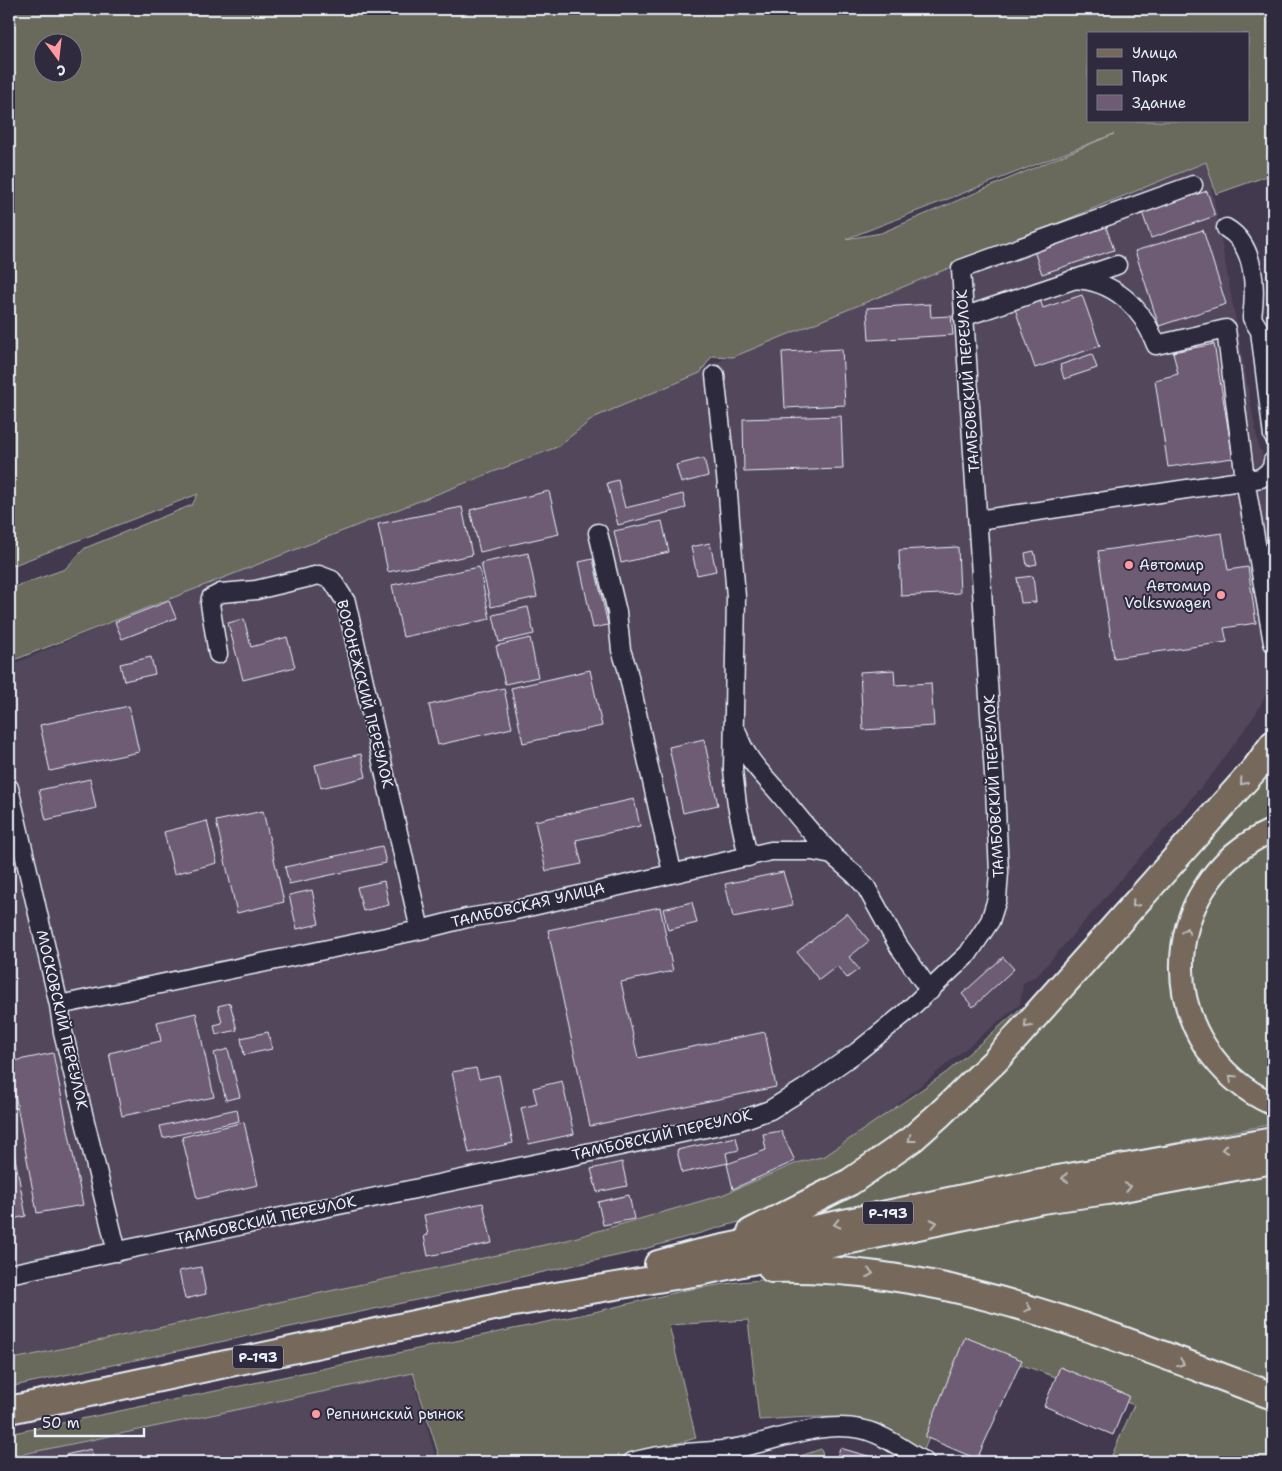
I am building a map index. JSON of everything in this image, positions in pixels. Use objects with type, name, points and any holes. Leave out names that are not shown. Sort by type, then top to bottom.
[{"type":"highway","points":[[697,1263],[753,1231],[798,1210],[850,1182],[919,1133],[995,1061],[1255,769],[1273,744]]},
{"type":"highway","name":"Р-193","points":[[9,1410],[697,1263],[1034,1183],[1273,1141]]},
{"type":"highway","name":"Р-193","points":[[697,1263],[1273,1160]]},
{"type":"highway","points":[[697,1263],[826,1269],[906,1278],[952,1287],[1062,1320],[1273,1396]]},
{"type":"main road","points":[[1273,830],[1251,840],[1216,870],[1197,900],[1186,926],[1182,971],[1190,1016],[1195,1030],[1207,1048],[1224,1071],[1238,1084],[1254,1095],[1273,1104]]},
{"type":"street","name":"ТАМБОВСКИЙ ПЕРЕУЛОК","points":[[9,1274],[739,1120],[770,1110],[804,1089],[857,1052],[930,991],[974,946],[990,921],[999,885],[995,789],[961,269],[1193,185]]},
{"type":"street","points":[[1226,228],[1234,232],[1244,246],[1252,265],[1254,303],[1252,318],[1260,331],[1273,436]]},
{"type":"street","points":[[963,317],[1117,264]]},
{"type":"street","points":[[1073,279],[1093,281],[1117,292],[1138,309],[1156,345],[1226,329],[1245,479],[1273,643]]},
{"type":"street","points":[[715,375],[734,561],[735,725],[733,770],[737,805],[748,857]]},
{"type":"street","points":[[978,520],[1261,478],[1272,470],[1273,461]]},
{"type":"street","points":[[598,533],[617,612],[621,650],[627,668],[672,872]]},
{"type":"street","name":"ВОРОНЕЖСКИЙ ПЕРЕУЛОК","points":[[218,654],[210,604],[211,598],[221,593],[256,590],[319,575],[332,580],[346,602],[420,930]]},
{"type":"street","points":[[735,725],[741,745],[748,758],[808,831],[866,887],[898,945],[930,991]]},
{"type":"street","name":"МОСКОВСКИЙ ПЕРЕУЛОК","points":[[9,788],[64,1032],[117,1252]]},
{"type":"street","name":"ТАМБОВСКАЯ УЛИЦА","points":[[59,1005],[420,930],[771,851],[812,851],[832,855]]},
{"type":"street","points":[[632,1462],[665,1454],[742,1447],[821,1427],[861,1429],[878,1434],[925,1462]]},
{"type":"shaded area","points":[[1207,162],[1259,449],[1262,452],[1273,542],[1273,682],[1255,715],[1215,771],[1038,975],[1023,983],[1020,1004],[825,1164],[742,1215],[9,1385],[9,666],[973,252]]},
{"type":"shaded area","name":"Репнинский рынок","points":[[411,1372],[437,1462],[9,1462],[9,1457]]},
{"type":"green space","points":[[9,9],[1273,9],[1273,174],[1216,194],[1206,162],[733,357],[712,356],[700,373],[595,417],[557,447],[9,662],[9,589],[65,569],[85,548],[192,505],[198,494],[9,567]],"holes":[[[1114,134],[881,233],[846,239]]]},
{"type":"green space","points":[[1273,756],[1273,1124],[1073,1163],[808,1221],[806,1217],[868,1180]]},
{"type":"green space","points":[[1021,1008],[1027,1013],[946,1096],[850,1172],[753,1218],[634,1252],[9,1387],[9,1360],[567,1240],[722,1195],[797,1163],[825,1156],[947,1072]]},
{"type":"green space","points":[[1273,1168],[1273,1462],[1109,1462],[1134,1405],[969,1346],[922,1454],[899,1436],[884,1427],[870,1422],[822,1417],[759,1420],[748,1320],[669,1325],[696,1438],[614,1462],[441,1462],[413,1373],[9,1457],[9,1434],[590,1313],[686,1290],[738,1282],[785,1278],[816,1261],[1025,1217],[1159,1193]]},
{"type":"green space","points":[[821,1449],[825,1462],[783,1462]]},
{"type":"building","points":[[1207,191],[1215,216],[1151,238],[1142,212]]},
{"type":"building","points":[[1105,224],[1114,250],[1042,274],[1033,248]]},
{"type":"building","points":[[1203,230],[1226,304],[1159,326],[1135,251]]},
{"type":"building","points":[[1038,294],[1043,308],[1082,295],[1100,346],[1035,368],[1013,303]]},
{"type":"building","points":[[930,304],[931,317],[951,316],[953,335],[869,340],[867,308]]},
{"type":"building","points":[[1214,344],[1233,458],[1168,467],[1155,380],[1178,374],[1173,352]]},
{"type":"building","points":[[842,349],[845,405],[785,408],[782,352]]},
{"type":"building","points":[[1092,354],[1097,368],[1064,379],[1060,365]]},
{"type":"building","points":[[841,416],[843,469],[744,472],[743,419]]},
{"type":"building","points":[[704,458],[708,476],[681,483],[676,465]]},
{"type":"building","points":[[618,480],[625,508],[683,494],[686,508],[618,525],[607,483]]},
{"type":"building","points":[[549,491],[559,534],[480,552],[470,510]]},
{"type":"building","points":[[462,507],[472,555],[388,572],[378,524]]},
{"type":"building","points":[[662,521],[669,552],[621,563],[614,531]]},
{"type":"building","points":[[1222,533],[1228,570],[1248,567],[1256,623],[1224,628],[1227,642],[1114,658],[1098,551]]},
{"type":"building","points":[[710,543],[716,571],[697,575],[691,547]]},
{"type":"building","points":[[958,547],[960,593],[901,596],[899,550]]},
{"type":"building","points":[[1034,551],[1037,564],[1027,566],[1025,553]]},
{"type":"building","points":[[528,553],[537,597],[491,607],[481,563]]},
{"type":"building","points":[[593,559],[608,625],[593,628],[579,562]]},
{"type":"building","points":[[479,567],[490,619],[403,637],[392,585]]},
{"type":"building","points":[[1033,576],[1036,602],[1021,603],[1017,578]]},
{"type":"building","points":[[169,601],[176,618],[122,639],[115,622]]},
{"type":"building","points":[[528,607],[534,634],[499,642],[493,615]]},
{"type":"building","points":[[244,619],[251,647],[287,637],[295,667],[243,680],[228,623]]},
{"type":"building","points":[[530,638],[538,677],[505,684],[496,646]]},
{"type":"building","points":[[151,657],[155,674],[124,681],[120,664]]},
{"type":"building","points":[[590,670],[602,726],[523,743],[511,688]]},
{"type":"building","points":[[894,670],[895,685],[931,683],[934,726],[863,730],[860,672]]},
{"type":"building","points":[[504,688],[512,728],[438,745],[429,705]]},
{"type":"building","points":[[129,706],[139,752],[50,771],[40,725]]},
{"type":"building","points":[[704,739],[718,805],[683,813],[669,747]]},
{"type":"building","points":[[361,754],[366,777],[321,788],[315,765]]},
{"type":"building","points":[[90,779],[96,808],[46,820],[39,790]]},
{"type":"building","points":[[634,799],[640,826],[576,840],[582,864],[546,871],[535,821]]},
{"type":"building","points":[[263,811],[284,902],[237,913],[216,821]]},
{"type":"building","points":[[207,821],[217,863],[174,874],[164,832]]},
{"type":"building","points":[[382,846],[386,863],[289,884],[285,867]]},
{"type":"building","points":[[783,872],[793,905],[733,917],[725,884]]},
{"type":"building","points":[[384,881],[389,905],[363,911],[357,887]]},
{"type":"building","points":[[312,890],[319,924],[297,929],[289,895]]},
{"type":"building","points":[[692,902],[697,923],[668,930],[663,909]]},
{"type":"building","points":[[660,907],[673,971],[621,982],[638,1058],[765,1032],[776,1087],[590,1126],[548,930]]},
{"type":"building","points":[[847,913],[869,941],[849,957],[859,969],[847,978],[837,966],[819,980],[797,952]]},
{"type":"building","points":[[1003,957],[1014,969],[973,1007],[962,994]]},
{"type":"building","points":[[230,1003],[237,1030],[216,1035],[214,1025],[222,1023],[218,1006]]},
{"type":"building","points":[[196,1013],[214,1097],[122,1116],[109,1053],[161,1041],[157,1022]]},
{"type":"building","points":[[268,1032],[272,1049],[244,1055],[241,1038]]},
{"type":"building","points":[[228,1049],[240,1097],[226,1100],[214,1053]]},
{"type":"building","points":[[53,1053],[83,1205],[37,1213],[9,1062]]},
{"type":"building","points":[[476,1068],[479,1079],[499,1075],[513,1143],[469,1153],[452,1072]]},
{"type":"building","points":[[562,1081],[574,1134],[529,1144],[521,1108],[537,1104],[533,1088]]},
{"type":"building","points":[[237,1109],[239,1121],[163,1138],[160,1126]]},
{"type":"building","points":[[244,1122],[258,1185],[197,1199],[182,1137]]},
{"type":"building","points":[[9,1126],[26,1216],[9,1220]]},
{"type":"building","points":[[781,1131],[795,1161],[733,1189],[727,1164],[766,1150],[763,1134]]},
{"type":"building","points":[[736,1137],[739,1150],[726,1153],[728,1163],[682,1173],[677,1150]]},
{"type":"building","points":[[622,1162],[627,1186],[597,1192],[591,1169]]},
{"type":"building","points":[[629,1195],[634,1219],[603,1225],[598,1202]]},
{"type":"building","points":[[483,1203],[492,1243],[428,1256],[424,1236],[428,1235],[424,1215]]},
{"type":"building","points":[[201,1267],[206,1294],[185,1299],[179,1271]]},
{"type":"building","points":[[965,1337],[1022,1360],[977,1459],[925,1437]]},
{"type":"building","points":[[1060,1367],[1129,1396],[1113,1435],[1044,1406]]},
{"type":"building","points":[[840,1448],[889,1462],[844,1462],[836,1460]]},
{"type":"building","points":[[91,1449],[94,1462],[67,1462],[65,1455]]},
{"type":"place","name":"Автомир","points":[[1129,565]]},
{"type":"place","name":"Автомир Volkswagen","points":[[1221,595]]},
{"type":"place","name":"Репнинский рынок","points":[[316,1414]]}]
